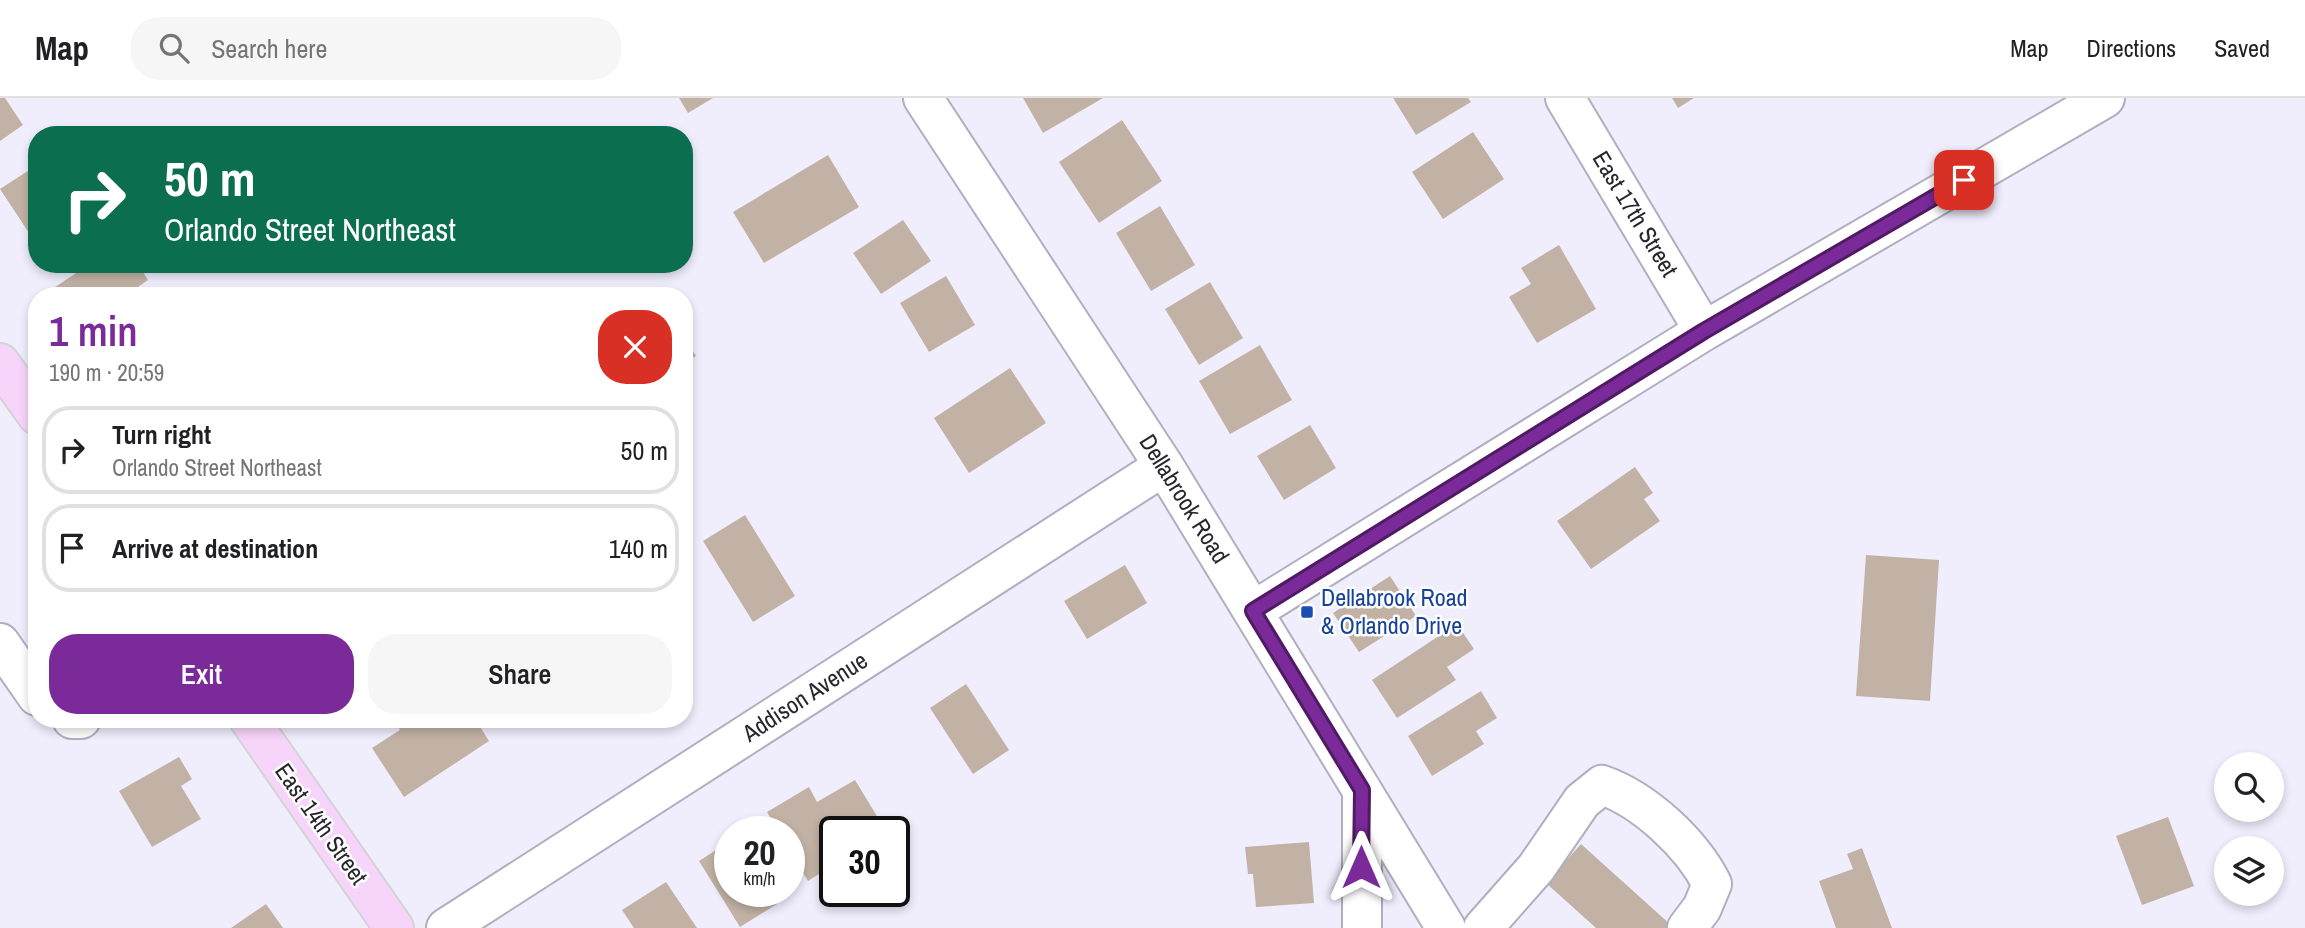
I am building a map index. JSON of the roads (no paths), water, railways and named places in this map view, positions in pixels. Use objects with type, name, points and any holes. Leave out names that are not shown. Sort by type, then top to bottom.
[{"type":"main road","points":[[0,363],[28,402]]},
{"type":"main road","name":"East 14th Street","points":[[254,728],[394,928]]},
{"type":"street","name":"Dellabrook Road","points":[[923,98],[1164,466],[1446,928]]},
{"type":"street","name":"East 17th Street","points":[[1565,98],[1704,331]]},
{"type":"street","points":[[1253,611],[1704,331],[2105,98]]},
{"type":"street","name":"Addison Avenue","points":[[446,928],[1164,466]]},
{"type":"street","points":[[0,643],[28,683]]},
{"type":"street","points":[[1483,928],[1536,868],[1582,802],[1602,785],[1621,792],[1666,828],[1703,866],[1712,884],[1702,908],[1687,928]]},
{"type":"street","points":[[1362,790],[1362,928]]},
{"type":"place","name":"Dellabrook Road & Orlando Drive","points":[[1307,612]]}]
